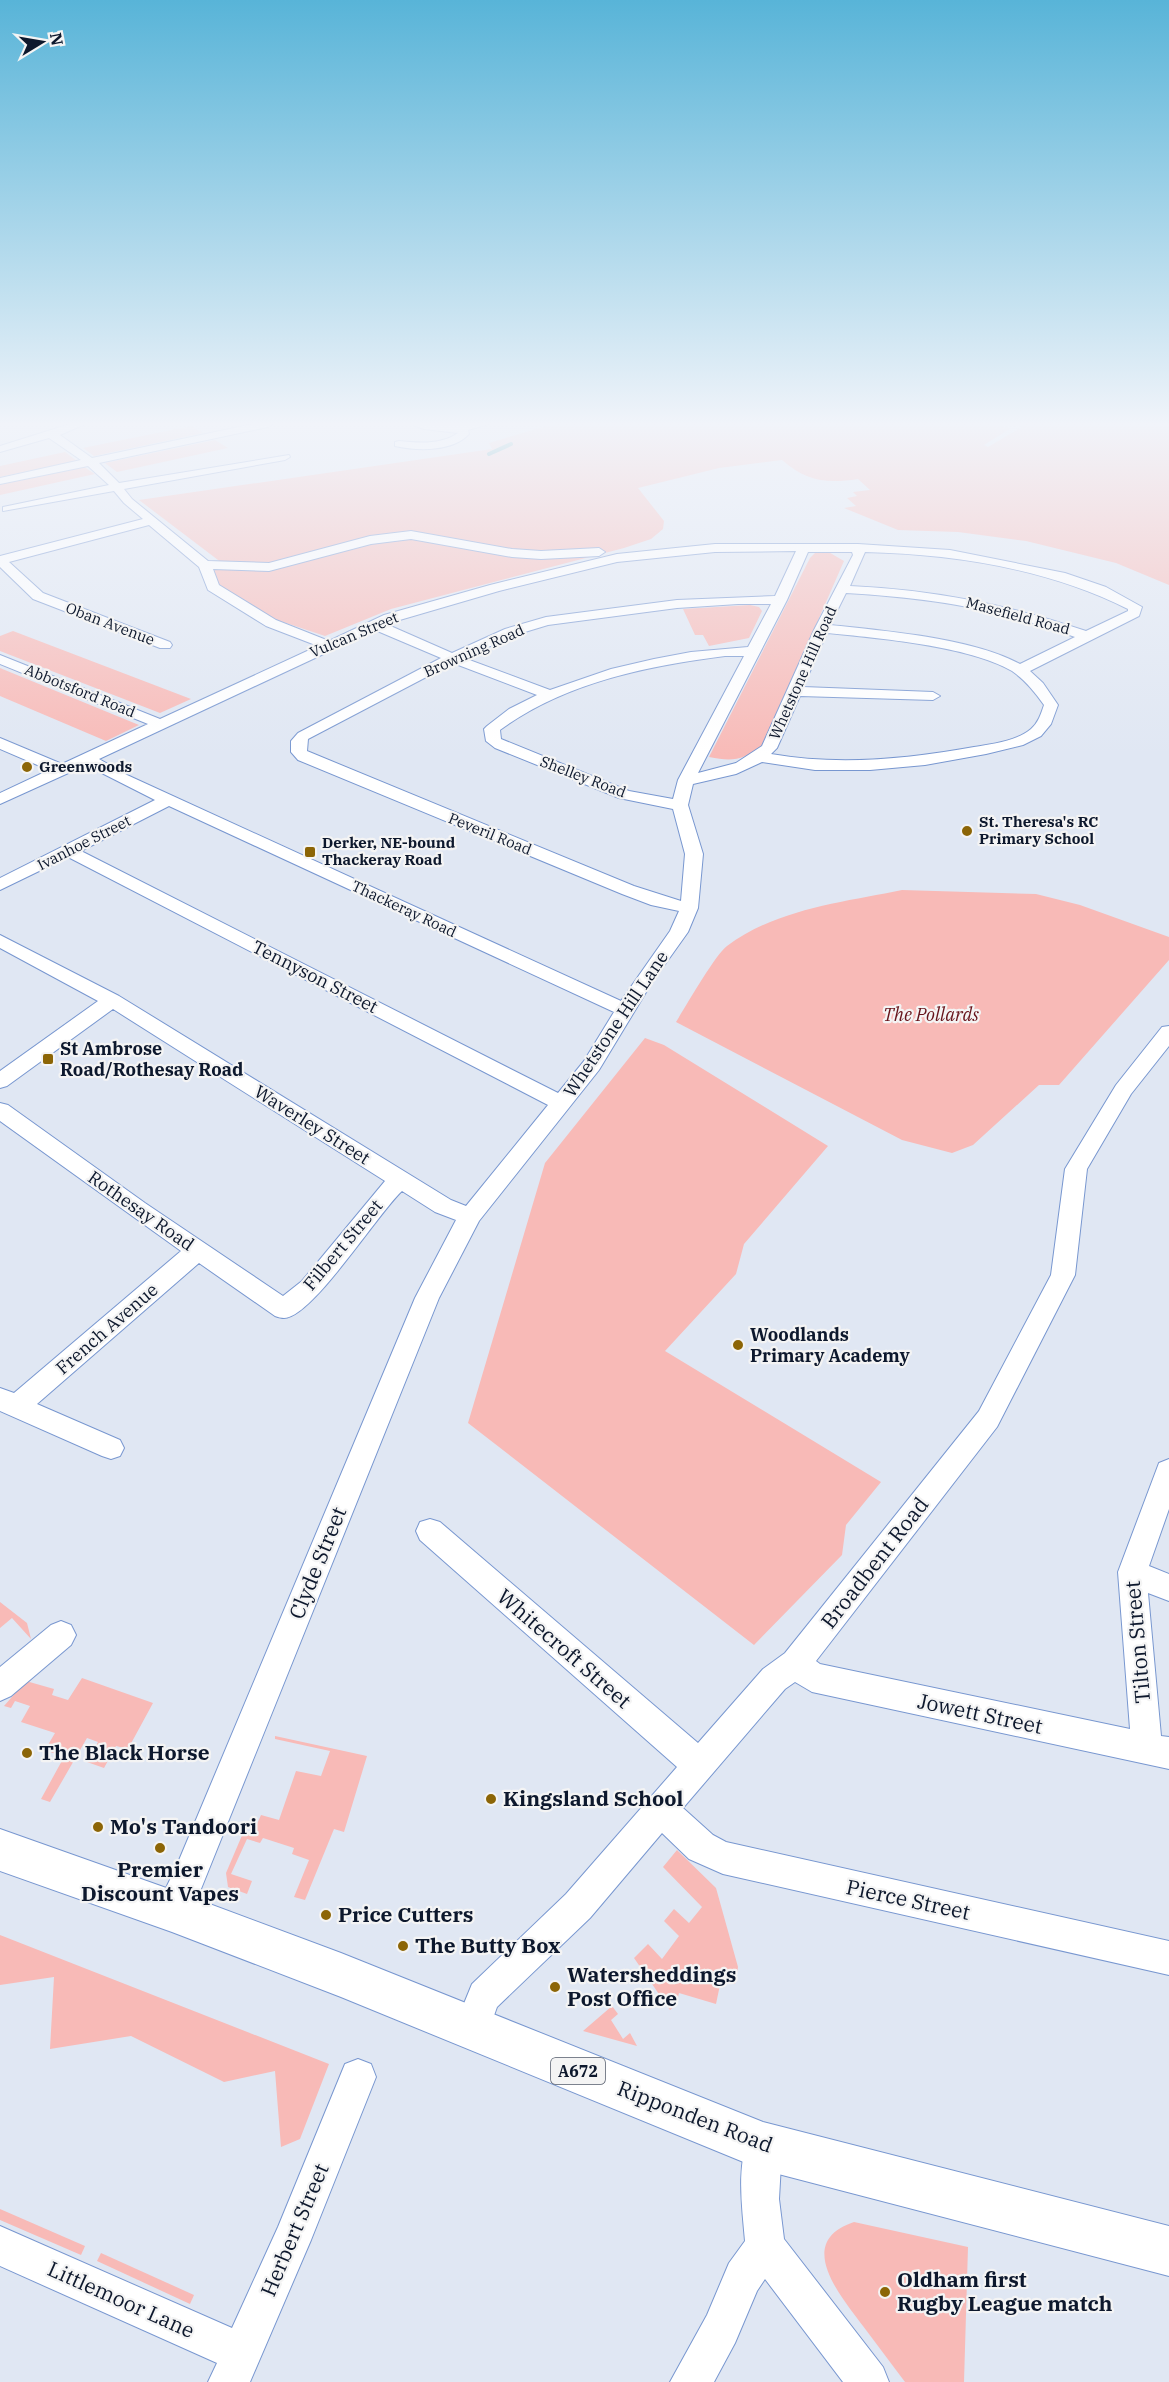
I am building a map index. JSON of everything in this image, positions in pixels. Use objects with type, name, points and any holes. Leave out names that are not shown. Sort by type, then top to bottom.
[{"type":"main road","name":"Ripponden Road","points":[[0,1850],[172,1911],[472,2028],[763,2146],[1169,2251]]},
{"type":"street","points":[[0,560],[96,535]]},
{"type":"street","points":[[168,535],[205,564],[213,587],[271,623],[328,645]]},
{"type":"street","points":[[205,564],[269,567],[370,540],[410,535]]},
{"type":"street","points":[[412,535],[512,553],[541,555],[595,550],[617,558]]},
{"type":"street","name":"Vulcan Street","points":[[0,799],[374,624],[495,588],[617,558],[715,548],[858,548],[950,554],[1026,568],[1108,593],[1132,604],[1136,609],[1086,636]]},
{"type":"street","points":[[680,805],[686,780],[780,600],[804,548]]},
{"type":"street","name":"Whetstone Hill Road","points":[[686,780],[718,775],[761,757],[769,748],[822,628],[859,555],[858,548]]},
{"type":"street","name":"Oban Avenue","points":[[0,560],[38,596],[165,645]]},
{"type":"street","name":"Masefield Road","points":[[841,589],[931,595],[1044,621],[1086,636]]},
{"type":"street","name":"Browning Road","points":[[298,748],[303,736],[452,658],[510,632],[546,621],[677,604],[780,600]]},
{"type":"street","points":[[374,624],[452,658],[551,695],[621,671],[699,654],[724,650],[753,651]]},
{"type":"street","points":[[761,757],[795,765],[881,766],[944,758],[999,747],[1035,734],[1048,720],[1051,705],[1039,686],[1020,670],[992,658],[952,646],[897,636],[822,628]]},
{"type":"street","points":[[1020,670],[1086,636]]},
{"type":"street","name":"Abbotsford Road","points":[[0,659],[160,724]]},
{"type":"street","points":[[795,691],[933,696]]},
{"type":"street","name":"Shelley Road","points":[[551,695],[500,722],[492,729],[492,736],[500,745],[625,795],[680,805]]},
{"type":"street","points":[[0,742],[62,770]]},
{"type":"street","name":"Peveril Road","points":[[298,748],[304,757],[628,890],[657,901],[689,908]]},
{"type":"street","name":"Thackeray Road","points":[[86,758],[121,778],[624,1010]]},
{"type":"street","name":"Ivanhoe Street","points":[[0,885],[168,800]]},
{"type":"street","name":"Whetstone Hill Lane","points":[[470,1216],[592,1065],[624,1010],[678,932],[689,908],[694,854],[680,805]]},
{"type":"street","name":"Tennyson Street","points":[[69,851],[562,1104]]},
{"type":"street","name":"Waverley Street","points":[[0,941],[112,1000],[443,1206],[470,1216]]},
{"type":"street","points":[[0,1081],[112,1000]]},
{"type":"street","name":"Broadbent Road","points":[[472,2028],[484,1996],[502,1976],[578,1906],[663,1811],[699,1765],[774,1679],[796,1663],[988,1419],[1063,1275],[1076,1169],[1123,1090],[1169,1032]]},
{"type":"street","name":"Rothesay Road","points":[[0,1110],[197,1251],[284,1309]]},
{"type":"street","name":"Filbert Street","points":[[284,1309],[310,1288],[390,1189],[400,1180]]},
{"type":"street","name":"Clyde Street","points":[[172,1911],[189,1877],[398,1364],[427,1298],[470,1216]]},
{"type":"street","name":"French Avenue","points":[[8,1402],[197,1251]]},
{"type":"street","points":[[8,1402],[111,1448]]},
{"type":"street","name":"Tilton Street","points":[[1158,1750],[1132,1572],[1169,1471]]},
{"type":"street","name":"Whitecroft Street","points":[[430,1531],[699,1765]]},
{"type":"street","points":[[1132,1572],[1169,1588]]},
{"type":"street","points":[[0,1686],[61,1635]]},
{"type":"street","name":"Jowett Street","points":[[796,1663],[812,1677],[1158,1750]]},
{"type":"street","name":"Pierce Street","points":[[663,1811],[701,1847],[723,1858],[1169,1958]]},
{"type":"street","name":"Herbert Street","points":[[236,2368],[292,2240],[358,2077]]},
{"type":"street","points":[[763,2146],[760,2199],[765,2246],[868,2382]]},
{"type":"street","name":"Littlemoor Lane","points":[[0,2246],[236,2368]]},
{"type":"street","points":[[691,2382],[721,2329],[743,2277],[765,2246]]},
{"type":"green space","points":[[185,535],[656,535],[651,539],[624,548],[391,609],[325,636],[274,619],[218,585],[214,569],[222,563]]},
{"type":"green space","points":[[982,535],[1169,535],[1169,585],[1116,563],[1026,541]]},
{"type":"green space","points":[[825,550],[844,561],[763,746],[737,759],[709,757],[810,558],[815,553]]},
{"type":"green space","points":[[750,605],[759,607],[762,611],[749,638],[709,646],[703,635],[695,635],[683,609]]},
{"type":"green space","points":[[13,631],[191,699],[160,713],[0,651],[0,636]]},
{"type":"green space","points":[[0,668],[139,725],[106,741],[0,696]]},
{"type":"green space","name":"The Pollards","points":[[902,890],[1036,894],[1080,905],[1169,937],[1169,960],[1059,1085],[1039,1085],[973,1145],[952,1153],[902,1140],[676,1022],[722,951],[746,933],[789,915],[834,903]]},
{"type":"green space","name":"Woodlands Primary Academy","points":[[645,1038],[664,1045],[828,1146],[744,1244],[736,1274],[665,1351],[881,1482],[846,1525],[842,1555],[754,1645],[468,1423],[545,1163]]},
{"type":"green space","points":[[0,1602],[27,1623],[31,1639],[12,1618],[0,1628]]},
{"type":"green space","points":[[82,1678],[153,1703],[128,1749],[116,1746],[104,1768],[87,1762],[98,1742],[87,1738],[50,1802],[41,1799],[64,1757],[45,1750],[55,1733],[21,1722],[30,1706],[15,1701],[11,1708],[4,1706],[26,1681],[54,1689],[52,1695],[68,1700]]},
{"type":"green space","points":[[275,1736],[367,1756],[344,1832],[334,1829],[305,1900],[294,1897],[309,1860],[292,1854],[294,1848],[263,1838],[260,1843],[247,1839],[231,1874],[252,1881],[247,1894],[228,1887],[226,1873],[243,1833],[252,1835],[261,1815],[279,1820],[296,1771],[321,1776],[330,1751],[275,1739]]},
{"type":"green space","points":[[677,1850],[716,1888],[738,1967],[735,1984],[721,1980],[716,2004],[679,1993],[676,2005],[670,2010],[634,1958],[648,1944],[662,1959],[679,1936],[664,1921],[674,1909],[689,1923],[702,1907],[663,1867]]},
{"type":"green space","points":[[0,1935],[329,2064],[300,2139],[281,2147],[275,2071],[224,2082],[131,2036],[50,2049],[54,1977],[0,1985]]},
{"type":"green space","points":[[612,2006],[618,2014],[611,2020],[623,2039],[630,2033],[637,2046],[583,2031]]},
{"type":"green space","points":[[0,2209],[85,2246],[81,2255],[0,2220]]},
{"type":"green space","points":[[854,2222],[968,2247],[964,2382],[905,2382],[843,2299],[827,2270],[824,2256],[827,2242],[836,2231]]},
{"type":"green space","points":[[101,2253],[194,2295],[190,2304],[97,2261]]},
{"type":"place","name":"Greenwoods","points":[[27,767]]},
{"type":"place","name":"St. Theresa's RC Primary School","points":[[967,831]]},
{"type":"place","name":"Derker, NE-bound Thackeray Road","points":[[310,852]]},
{"type":"place","name":"St Ambrose Road/Rothesay Road","points":[[48,1059]]},
{"type":"place","name":"Woodlands Primary Academy","points":[[738,1345]]},
{"type":"place","name":"The Black Horse","points":[[27,1753]]},
{"type":"place","name":"Kingsland School","points":[[491,1799]]},
{"type":"place","name":"Mo's Tandoori","points":[[98,1827]]},
{"type":"place","name":"Premier Discount Vapes","points":[[160,1848]]},
{"type":"place","name":"Price Cutters","points":[[326,1915]]},
{"type":"place","name":"The Butty Box","points":[[403,1946]]},
{"type":"place","name":"Watersheddings Post Office","points":[[555,1987]]},
{"type":"place","name":"Oldham first Rugby League match","points":[[885,2292]]}]
